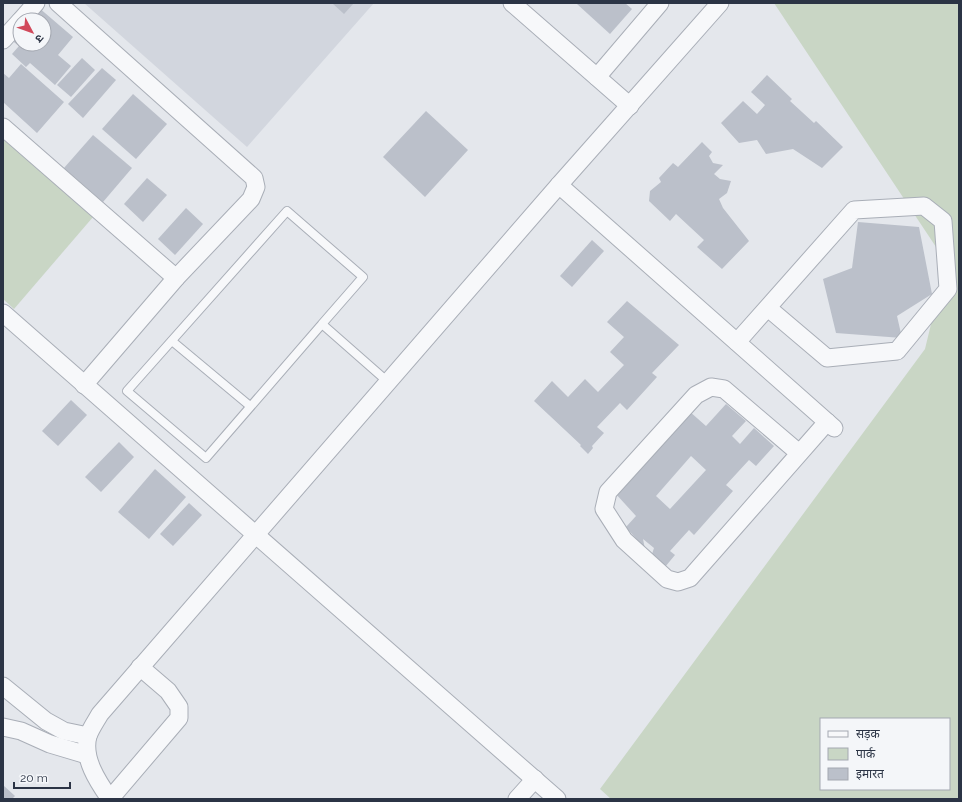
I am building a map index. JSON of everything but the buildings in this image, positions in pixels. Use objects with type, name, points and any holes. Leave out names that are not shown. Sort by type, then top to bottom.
[{"type":"street","points":[[28,12],[36,3]]},
{"type":"street","points":[[58,3],[254,178],[256,188],[250,199],[176,278],[84,384]]},
{"type":"street","points":[[512,3],[630,106]]},
{"type":"street","points":[[597,77],[660,3]]},
{"type":"street","points":[[140,667],[168,691],[179,707],[179,718],[110,799],[100,785],[87,756],[88,736],[100,714],[140,667],[559,185],[720,3]]},
{"type":"street","points":[[3,40],[12,29]]},
{"type":"street","points":[[3,127],[176,278]]},
{"type":"street","points":[[559,185],[830,425],[799,453],[690,578],[678,582],[667,579],[624,540],[604,509],[608,492],[696,395],[711,387],[724,389],[799,453]]},
{"type":"street","points":[[737,342],[854,210],[924,206],[943,221],[948,289],[897,351],[827,358],[768,308]]},
{"type":"street","points":[[3,313],[557,799]]},
{"type":"street","points":[[3,686],[46,721],[64,731],[88,736]]},
{"type":"street","points":[[3,727],[21,731],[50,744],[87,756]]},
{"type":"street","points":[[517,799],[535,779]]},
{"type":"lane","points":[[287,211],[363,277],[322,324],[206,458],[127,391],[287,211]]},
{"type":"lane","points":[[322,324],[388,382]]},
{"type":"lane","points":[[172,341],[250,406]]},
{"type":"shaded area","points":[[84,3],[374,3],[247,147]]},
{"type":"green space","points":[[774,3],[959,3],[959,799],[611,799],[600,789],[925,349],[946,262]]},
{"type":"green space","points":[[3,139],[93,217],[14,309],[3,299]]}]
